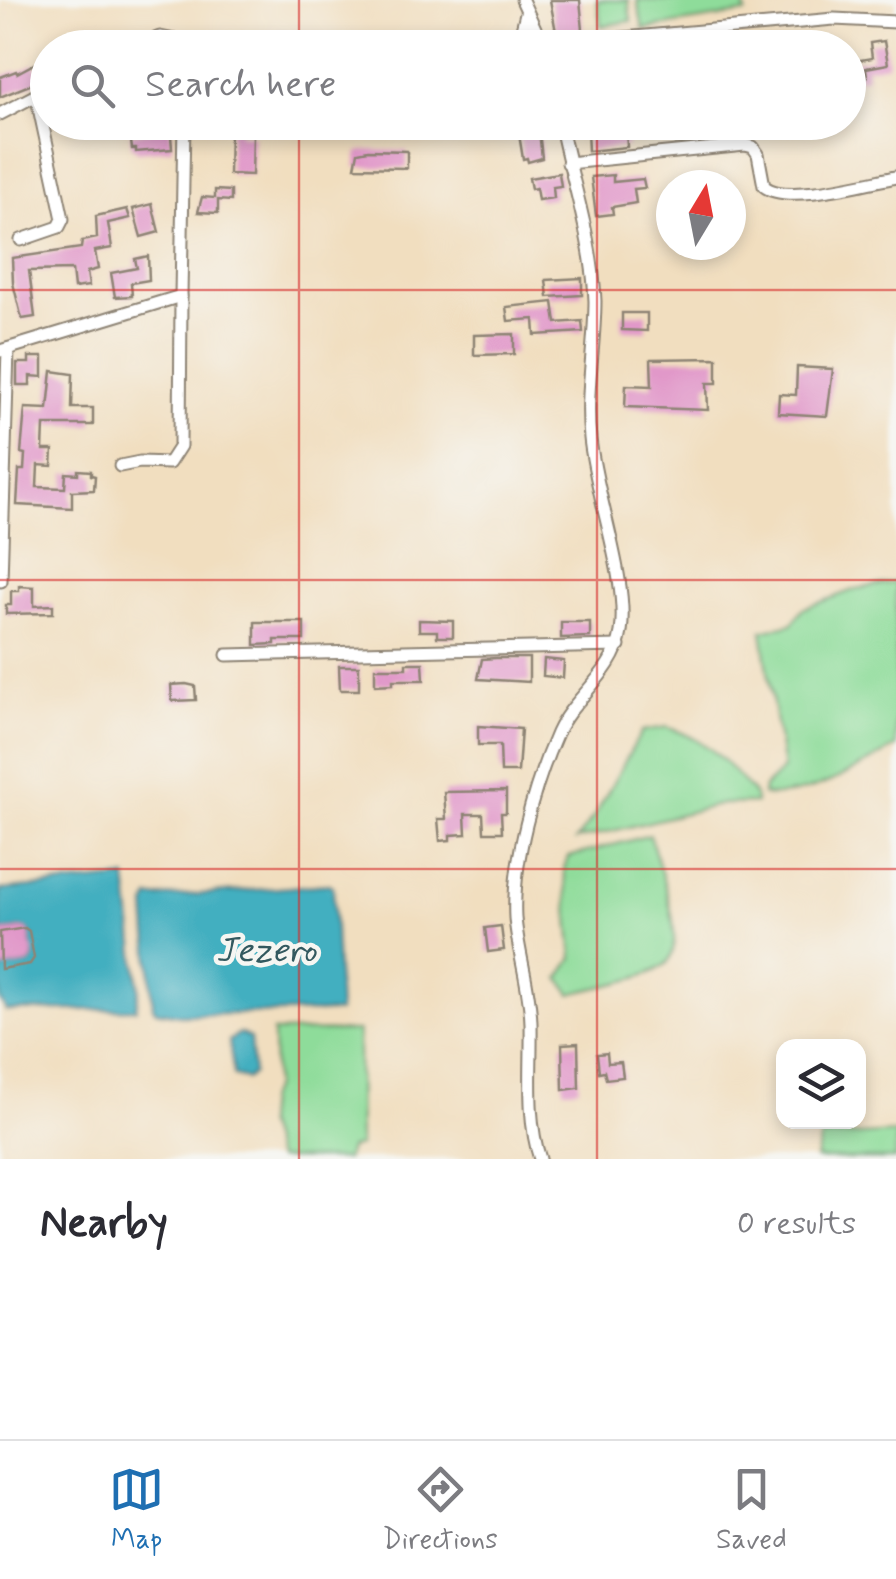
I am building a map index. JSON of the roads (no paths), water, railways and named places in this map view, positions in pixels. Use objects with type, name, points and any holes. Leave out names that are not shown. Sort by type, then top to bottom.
[{"type":"street","points":[[524,4],[536,30]]},
{"type":"street","points":[[520,30],[524,4]]},
{"type":"street","points":[[715,30],[834,19],[896,22]]},
{"type":"street","points":[[0,114],[30,98]]},
{"type":"street","points":[[21,240],[59,227],[63,218],[50,140]]},
{"type":"street","points":[[120,466],[168,463],[180,446],[184,140]]},
{"type":"street","points":[[540,1159],[533,1122],[531,1011],[515,918],[522,852],[541,771],[559,728],[619,646],[623,614],[589,437],[593,270],[564,140]]},
{"type":"street","points":[[568,163],[745,145],[754,147],[764,186],[774,192],[837,189],[896,177]]},
{"type":"street","points":[[1,582],[4,350],[181,296]]},
{"type":"street","points":[[226,656],[619,646]]},
{"type":"water","name":"Jezero","points":[[127,878],[139,989],[136,1009],[6,1011],[0,999],[0,969],[30,964],[34,958],[29,931],[24,928],[0,932],[0,890]]},
{"type":"water","name":"Jezero","points":[[329,884],[333,887],[339,1012],[180,1015],[153,1007],[146,906],[150,898]]},
{"type":"water","points":[[239,1033],[250,1038],[253,1074],[246,1079],[234,1076],[229,1041]]}]
